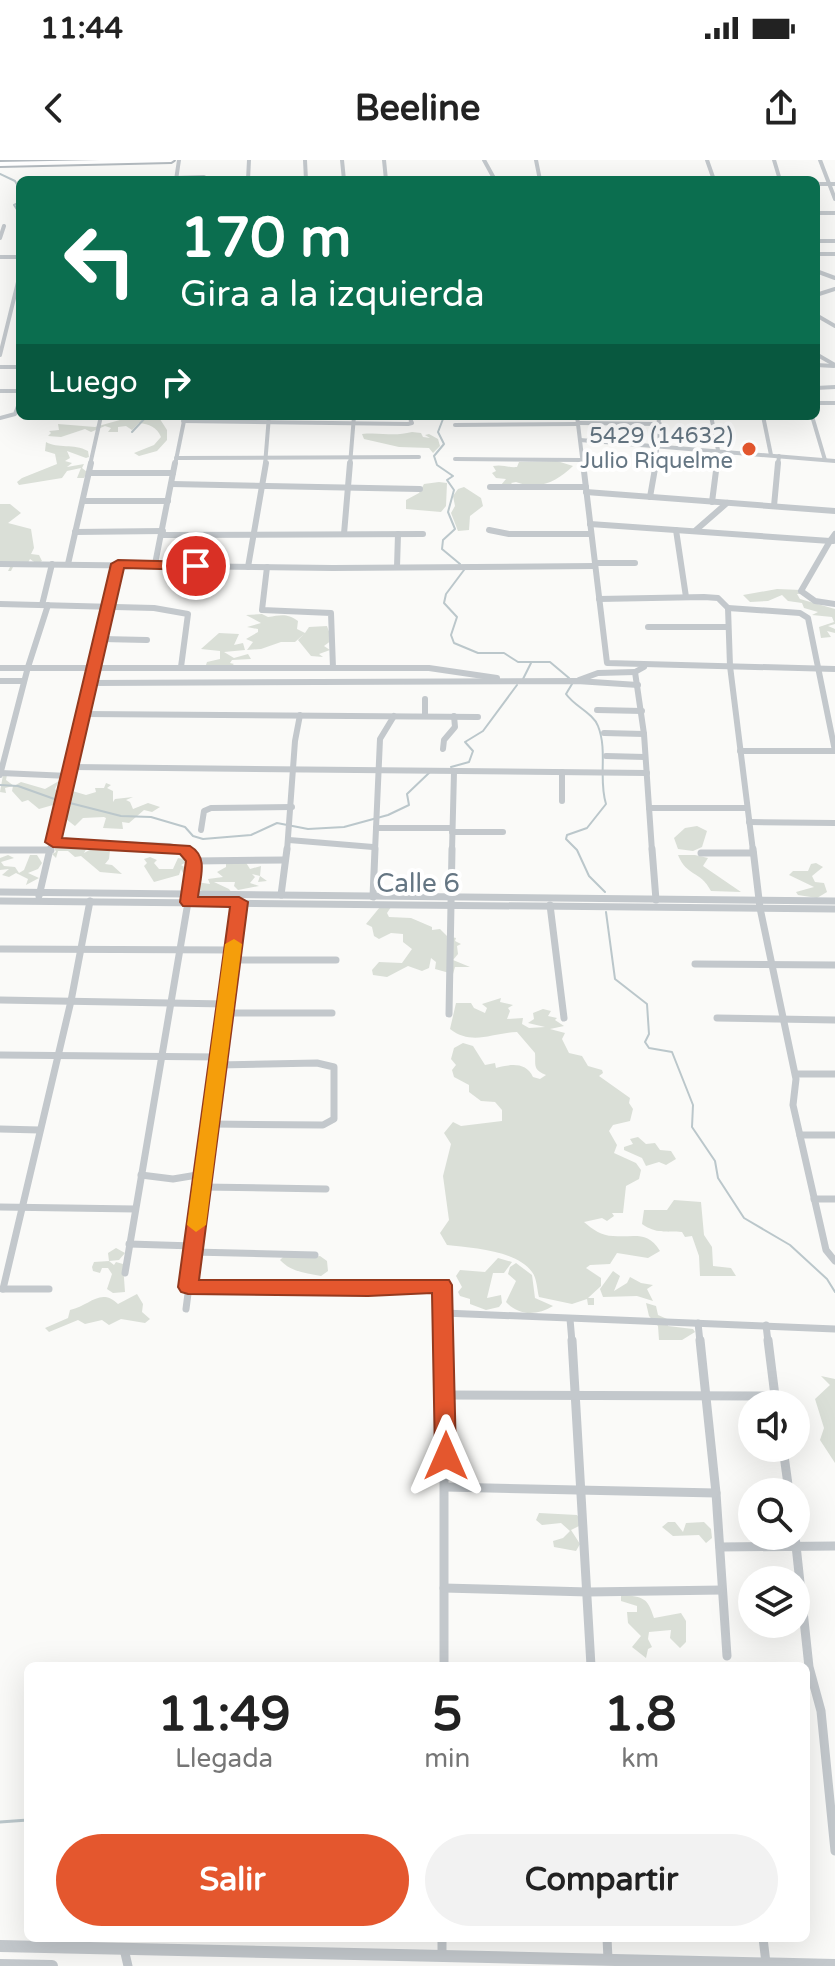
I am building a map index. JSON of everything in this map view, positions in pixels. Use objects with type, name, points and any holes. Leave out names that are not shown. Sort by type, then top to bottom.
[{"type":"main road","points":[[0,162],[171,160]]},
{"type":"street","points":[[820,160],[832,184],[835,199]]},
{"type":"street","points":[[0,238],[4,226]]},
{"type":"street","points":[[0,355],[16,297]]},
{"type":"street","points":[[11,316],[16,316]]},
{"type":"street","points":[[68,564],[100,420]]},
{"type":"street","points":[[155,564],[184,420]]},
{"type":"street","points":[[248,567],[264,485],[268,420]]},
{"type":"street","points":[[344,534],[354,420]]},
{"type":"street","points":[[365,420],[408,424],[412,423],[411,420]]},
{"type":"street","points":[[503,420],[507,424]]},
{"type":"street","points":[[650,497],[659,445],[660,420]]},
{"type":"street","points":[[712,420],[718,450],[712,502]]},
{"type":"street","points":[[764,420],[771,455]]},
{"type":"street","points":[[813,420],[825,460]]},
{"type":"street","points":[[578,421],[607,663]]},
{"type":"street","points":[[455,425],[578,421],[660,424]]},
{"type":"street","points":[[580,440],[835,461]]},
{"type":"street","points":[[774,506],[779,456]]},
{"type":"street","points":[[176,458],[419,457]]},
{"type":"street","points":[[455,459],[582,460]]},
{"type":"street","points":[[89,473],[173,473]]},
{"type":"street","points":[[172,484],[420,489]]},
{"type":"street","points":[[490,487],[586,490],[835,511]]},
{"type":"street","points":[[83,501],[168,501]]},
{"type":"street","points":[[696,530],[727,503]]},
{"type":"street","points":[[590,524],[832,541]]},
{"type":"street","points":[[489,530],[509,534],[591,534]]},
{"type":"street","points":[[676,530],[686,597]]},
{"type":"street","points":[[75,532],[423,534]]},
{"type":"street","points":[[397,567],[398,534]]},
{"type":"street","points":[[835,534],[801,591],[815,601],[835,604]]},
{"type":"street","points":[[0,564],[397,567],[635,563]]},
{"type":"street","points":[[52,564],[45,605],[0,774],[69,776]]},
{"type":"street","points":[[39,897],[61,802],[73,767],[118,564]]},
{"type":"street","points":[[267,567],[262,610],[331,613],[333,668]]},
{"type":"street","points":[[599,599],[718,598],[728,608],[804,615],[808,618],[835,751],[740,751]]},
{"type":"street","points":[[0,604],[154,608],[188,614],[181,667]]},
{"type":"street","points":[[728,608],[730,666],[759,904],[796,1074],[793,1105],[826,1250],[835,1261]]},
{"type":"street","points":[[648,627],[727,627]]},
{"type":"street","points":[[102,639],[147,640]]},
{"type":"street","points":[[593,684],[595,674],[607,663],[835,669]]},
{"type":"street","points":[[577,681],[595,674],[635,672],[645,666]]},
{"type":"street","points":[[0,668],[429,668],[510,681]]},
{"type":"street","points":[[635,672],[642,711],[656,903]]},
{"type":"street","points":[[0,681],[24,681]]},
{"type":"street","points":[[92,683],[577,681],[638,685]]},
{"type":"street","points":[[425,699],[425,716]]},
{"type":"street","points":[[597,710],[642,711]]},
{"type":"street","points":[[85,714],[478,717]]},
{"type":"street","points":[[281,895],[300,715]]},
{"type":"street","points":[[373,899],[380,739],[394,716]]},
{"type":"street","points":[[443,749],[444,740],[452,734],[456,724],[454,716]]},
{"type":"street","points":[[604,733],[644,734]]},
{"type":"street","points":[[606,756],[645,757]]},
{"type":"street","points":[[73,767],[647,773]]},
{"type":"street","points":[[449,1014],[454,772]]},
{"type":"street","points":[[562,772],[562,801]]},
{"type":"street","points":[[201,830],[204,811],[211,808],[292,807]]},
{"type":"street","points":[[649,808],[747,808]]},
{"type":"street","points":[[376,821],[452,830],[503,832]]},
{"type":"street","points":[[749,822],[835,823]]},
{"type":"street","points":[[289,840],[373,847]]},
{"type":"street","points":[[0,850],[52,846],[169,846],[190,852],[195,861],[125,1273]]},
{"type":"street","points":[[701,853],[753,853]]},
{"type":"street","points":[[195,861],[285,860]]},
{"type":"street","name":"Calle 6","points":[[0,892],[90,902],[281,895],[656,903],[835,901]]},
{"type":"street","points":[[49,1289],[2,1289],[71,1001],[92,893]]},
{"type":"street","name":"Calle 6","points":[[0,901],[92,893],[239,902],[373,899]]},
{"type":"street","name":"Calle 6","points":[[530,901],[550,905],[656,903]]},
{"type":"street","points":[[186,1309],[239,902]]},
{"type":"street","name":"Calle 6","points":[[759,904],[835,909]]},
{"type":"street","points":[[550,905],[564,1018]]},
{"type":"street","points":[[0,949],[181,950],[336,960]]},
{"type":"street","points":[[695,964],[835,965]]},
{"type":"street","points":[[0,1000],[172,1003],[332,1013]]},
{"type":"street","points":[[717,1018],[835,1020]]},
{"type":"street","points":[[0,1055],[162,1056],[218,1061],[317,1063],[334,1067],[334,1119],[323,1125],[210,1124]]},
{"type":"street","points":[[796,1074],[835,1074]]},
{"type":"street","points":[[0,1129],[39,1130]]},
{"type":"street","points":[[800,1135],[835,1135]]},
{"type":"street","points":[[141,1175],[173,1179],[203,1174]]},
{"type":"street","points":[[202,1187],[326,1189]]},
{"type":"street","points":[[814,1199],[835,1199]]},
{"type":"street","points":[[0,1207],[135,1209]]},
{"type":"street","points":[[129,1244],[315,1255]]},
{"type":"street","points":[[188,1287],[368,1288],[442,1285],[446,1487],[444,1662]]},
{"type":"street","points":[[444,1313],[835,1329]]},
{"type":"street","points":[[570,1319],[591,1662]]},
{"type":"street","points":[[698,1323],[716,1493],[727,1656]]},
{"type":"street","points":[[766,1325],[775,1390]]},
{"type":"street","points":[[445,1395],[738,1398]]},
{"type":"street","points":[[446,1487],[716,1493]]},
{"type":"street","points":[[810,1543],[835,1546]]},
{"type":"street","points":[[720,1547],[738,1546]]},
{"type":"street","points":[[797,1550],[808,1662]]},
{"type":"street","points":[[444,1588],[588,1592],[722,1590]]},
{"type":"street","points":[[811,1691],[830,1738],[835,1851]]},
{"type":"street","points":[[442,1942],[442,1954]]},
{"type":"street","points":[[607,1942],[608,1959]]},
{"type":"street","points":[[763,1942],[766,1963]]},
{"type":"street","points":[[0,1946],[442,1954],[478,1961],[608,1959],[665,1963],[835,1965]]},
{"type":"street","points":[[124,1948],[128,1966]]},
{"type":"street","points":[[288,1951],[293,1966]]},
{"type":"street","points":[[0,1965],[52,1966]]},
{"type":"shaded area","points":[[120,420],[161,420],[167,430],[167,440],[157,451],[139,456],[134,453],[154,445],[161,437],[155,428],[143,423],[132,430],[126,426],[118,427],[118,432],[108,432],[111,428],[105,426],[91,432],[85,429],[61,437],[48,436],[49,431],[59,430],[58,424],[95,427]]},
{"type":"shaded area","points":[[412,432],[430,438],[425,435],[429,434],[438,439],[440,446],[433,453],[429,448],[399,447],[364,439],[362,434],[399,434]]},
{"type":"shaded area","points":[[46,442],[88,451],[89,457],[86,458],[67,451],[70,458],[65,461],[72,463],[67,467],[84,464],[82,468],[87,472],[84,478],[77,478],[81,468],[67,471],[62,478],[19,485],[17,482],[22,478],[57,464],[55,454],[45,451]]},
{"type":"shaded area","points":[[557,461],[573,466],[541,485],[516,482],[501,485],[506,479],[496,478],[492,473],[496,471],[493,466],[517,467],[519,462]]},
{"type":"shaded area","points":[[447,483],[446,506],[441,512],[406,509],[406,500],[419,493],[424,484]]},
{"type":"shaded area","points":[[464,487],[481,498],[483,506],[470,516],[469,530],[458,531],[451,513],[455,506],[453,496]]},
{"type":"shaded area","points":[[0,504],[10,504],[21,513],[8,523],[31,529],[34,548],[31,554],[39,555],[42,561],[37,564],[30,559],[26,567],[13,567],[11,571],[8,571],[10,567],[0,566]]},
{"type":"shaded area","points":[[777,589],[801,590],[802,594],[797,594],[800,599],[835,609],[835,624],[828,626],[835,629],[835,633],[827,631],[831,637],[821,638],[819,627],[834,622],[832,617],[812,615],[818,612],[804,608],[802,603],[788,601],[782,595],[768,601],[750,602],[743,595]]},
{"type":"shaded area","points":[[246,615],[290,617],[298,621],[297,629],[305,633],[309,627],[327,626],[332,640],[324,646],[330,650],[319,654],[323,657],[311,656],[298,640],[304,634],[295,642],[247,650],[253,642],[246,639],[258,629],[247,627],[261,623]]},
{"type":"shaded area","points":[[219,633],[239,634],[234,645],[243,643],[245,650],[224,652],[234,658],[248,654],[251,659],[232,660],[230,663],[234,664],[228,668],[206,665],[220,659],[220,651],[201,649]]},
{"type":"shaded area","points":[[3,775],[7,775],[6,780],[14,786],[21,782],[45,789],[59,781],[55,789],[60,794],[56,795],[60,803],[39,809],[28,800],[22,802],[12,791],[13,786],[5,788],[6,793],[0,792]]},
{"type":"shaded area","points":[[106,783],[111,785],[107,788],[113,791],[113,802],[115,799],[133,797],[126,800],[133,809],[148,803],[160,807],[152,812],[144,810],[129,823],[122,822],[123,829],[103,828],[104,817],[83,818],[75,826],[62,816],[69,809],[69,790],[86,795],[96,792],[95,788],[104,788]]},
{"type":"shaded area","points":[[697,826],[707,831],[702,847],[693,851],[678,849],[674,838],[685,828]]},
{"type":"shaded area","points":[[84,843],[88,846],[84,853],[97,846],[110,850],[105,864],[112,865],[122,874],[100,872],[81,856],[75,857],[68,851],[58,851],[56,858],[52,854],[56,852],[54,847],[69,848]]},
{"type":"shaded area","points":[[8,855],[14,858],[1,862],[4,866],[15,867],[19,873],[24,870],[30,855],[37,855],[42,863],[38,869],[28,873],[39,878],[26,885],[28,879],[16,873],[9,877],[2,875],[9,869],[0,870],[0,858]]},
{"type":"shaded area","points":[[678,855],[708,858],[703,866],[741,892],[711,891],[707,884],[685,867]]},
{"type":"shaded area","points":[[150,857],[157,860],[154,863],[159,869],[173,869],[178,858],[190,860],[181,865],[191,871],[183,873],[181,869],[179,875],[154,882],[144,866],[147,863],[144,859]]},
{"type":"shaded area","points":[[245,861],[250,869],[261,866],[260,876],[252,874],[255,877],[250,883],[259,886],[238,890],[235,882],[214,882],[229,889],[239,903],[192,901],[191,897],[219,896],[196,889],[196,882],[210,884],[208,879],[223,877],[217,872],[226,867],[226,863]]},
{"type":"shaded area","points":[[811,864],[823,867],[812,876],[815,882],[824,883],[827,892],[817,898],[798,895],[796,892],[814,887],[789,875],[793,871],[808,871]]},
{"type":"shaded area","points":[[380,907],[391,907],[387,913],[389,917],[411,918],[432,927],[432,930],[440,929],[447,936],[456,938],[455,941],[461,944],[457,946],[458,954],[453,960],[470,967],[455,967],[453,974],[435,969],[436,962],[431,958],[429,968],[422,971],[408,966],[387,977],[373,975],[372,970],[379,962],[402,963],[412,949],[403,942],[403,934],[391,933],[379,939],[374,936],[372,927],[366,924]]},
{"type":"shaded area","points":[[501,998],[500,1002],[513,1005],[508,1008],[507,1019],[523,1018],[522,1024],[529,1028],[545,1027],[528,1023],[534,1019],[533,1013],[543,1009],[551,1011],[548,1016],[557,1018],[555,1020],[564,1026],[550,1029],[565,1033],[562,1039],[569,1053],[582,1056],[588,1066],[602,1070],[599,1076],[630,1098],[633,1109],[630,1121],[613,1125],[609,1131],[617,1145],[614,1153],[636,1163],[641,1170],[639,1179],[626,1186],[623,1213],[612,1213],[614,1216],[607,1221],[602,1218],[584,1222],[605,1235],[640,1236],[650,1240],[660,1251],[648,1258],[617,1253],[610,1264],[586,1268],[601,1278],[601,1286],[588,1298],[594,1298],[594,1305],[588,1305],[587,1299],[572,1304],[539,1297],[534,1275],[525,1265],[493,1251],[447,1245],[440,1233],[449,1220],[443,1176],[451,1144],[444,1133],[453,1122],[461,1126],[502,1121],[502,1110],[495,1102],[481,1101],[469,1092],[469,1085],[454,1077],[452,1070],[456,1065],[451,1059],[454,1048],[463,1043],[473,1046],[485,1065],[495,1063],[496,1068],[522,1067],[540,1079],[546,1075],[537,1069],[535,1053],[517,1032],[474,1038],[450,1029],[456,1003],[471,1003],[485,1013],[487,1008],[482,1004]]},
{"type":"shaded area","points":[[638,1137],[646,1144],[655,1143],[660,1150],[671,1151],[676,1159],[666,1165],[659,1162],[646,1166],[642,1158],[624,1150],[624,1147],[633,1144],[630,1139]]},
{"type":"shaded area","points":[[674,1200],[701,1202],[704,1235],[712,1247],[713,1266],[731,1268],[736,1276],[700,1276],[699,1256],[692,1236],[685,1237],[682,1232],[657,1231],[642,1224],[644,1210],[667,1210]]},
{"type":"shaded area","points":[[116,1248],[125,1253],[119,1260],[109,1261],[108,1253]]},
{"type":"shaded area","points":[[285,1255],[320,1256],[327,1261],[328,1271],[321,1276],[294,1270],[280,1260]]},
{"type":"shaded area","points":[[498,1258],[512,1262],[504,1273],[493,1273],[487,1298],[501,1295],[502,1303],[499,1307],[486,1310],[470,1304],[470,1299],[460,1296],[458,1292],[462,1287],[456,1276],[460,1270],[485,1272]]},
{"type":"shaded area","points":[[109,1261],[114,1265],[116,1262],[123,1264],[125,1292],[113,1293],[107,1289],[112,1274],[108,1268],[102,1268],[100,1273],[93,1271],[94,1262]]},
{"type":"shaded area","points":[[516,1263],[532,1275],[535,1298],[553,1306],[541,1312],[528,1313],[506,1302],[516,1281],[508,1274],[510,1267]]},
{"type":"shaded area","points":[[613,1271],[620,1276],[614,1291],[627,1283],[630,1277],[653,1285],[647,1289],[653,1301],[637,1296],[603,1297],[600,1289]]},
{"type":"shaded area","points":[[137,1294],[143,1304],[142,1312],[150,1319],[145,1323],[121,1319],[109,1325],[102,1320],[85,1324],[78,1320],[49,1332],[45,1328],[68,1318],[70,1310],[100,1297],[112,1299],[118,1304]]},
{"type":"shaded area","points":[[646,1303],[656,1306],[658,1315],[667,1319],[668,1326],[693,1329],[695,1332],[682,1340],[659,1340],[658,1326],[649,1316]]},
{"type":"shaded area","points":[[821,1376],[835,1379],[835,1463],[820,1440],[824,1428],[815,1399],[830,1385]]},
{"type":"shaded area","points":[[539,1513],[577,1515],[579,1526],[571,1530],[580,1544],[576,1551],[554,1547],[553,1541],[563,1538],[570,1531],[561,1523],[542,1525],[536,1520]]},
{"type":"shaded area","points":[[668,1522],[675,1522],[683,1532],[686,1523],[704,1522],[711,1529],[712,1538],[706,1543],[699,1535],[673,1536],[662,1527]]},
{"type":"shaded area","points":[[621,1594],[644,1600],[654,1618],[681,1613],[686,1621],[686,1642],[680,1648],[670,1638],[671,1630],[649,1632],[652,1647],[648,1649],[646,1658],[632,1647],[641,1636],[628,1623],[627,1612],[637,1612],[637,1606],[621,1601]]},
{"type":"waterway","points":[[0,174],[16,183]]},
{"type":"waterway","points":[[16,204],[16,208]]},
{"type":"waterway","points":[[132,432],[143,420]]},
{"type":"waterway","points":[[443,420],[438,432],[444,444],[434,456],[437,465],[453,476],[447,480],[454,490],[448,512],[455,529],[443,540],[442,549],[460,564]]},
{"type":"waterway","points":[[464,570],[446,594],[444,603],[457,617],[451,635],[454,643],[478,653],[504,653],[518,662],[550,662],[569,678]]},
{"type":"waterway","points":[[523,679],[531,663]]},
{"type":"waterway","points":[[572,684],[566,694],[592,717],[601,736],[606,804],[587,828],[567,835],[566,839],[577,850],[589,876],[605,892]]},
{"type":"waterway","points":[[451,767],[469,762],[473,751],[465,742],[483,731],[517,685]]},
{"type":"waterway","points":[[66,802],[121,816],[151,817],[185,827],[193,836],[203,839],[251,835],[277,823],[308,829],[344,827],[388,815],[409,805],[407,794],[430,772]]},
{"type":"waterway","points":[[0,785],[18,786],[60,801]]},
{"type":"waterway","points":[[606,912],[615,979],[647,1004],[649,1034],[645,1042],[649,1048],[672,1052],[693,1105],[692,1127],[715,1161],[718,1178],[744,1218],[790,1245],[827,1279],[835,1292]]},
{"type":"waterway","points":[[0,1822],[24,1820]]},
{"type":"slow traffic","points":[[196,1225],[234,944]]},
{"type":"place","name":"5429 (14632) Julio Riquelme","points":[[749,449]]},
{"type":"route","points":[[196,566],[118,564],[53,842],[184,849],[195,861],[189,902],[239,902],[188,1287],[368,1288],[442,1285],[446,1456]]}]
